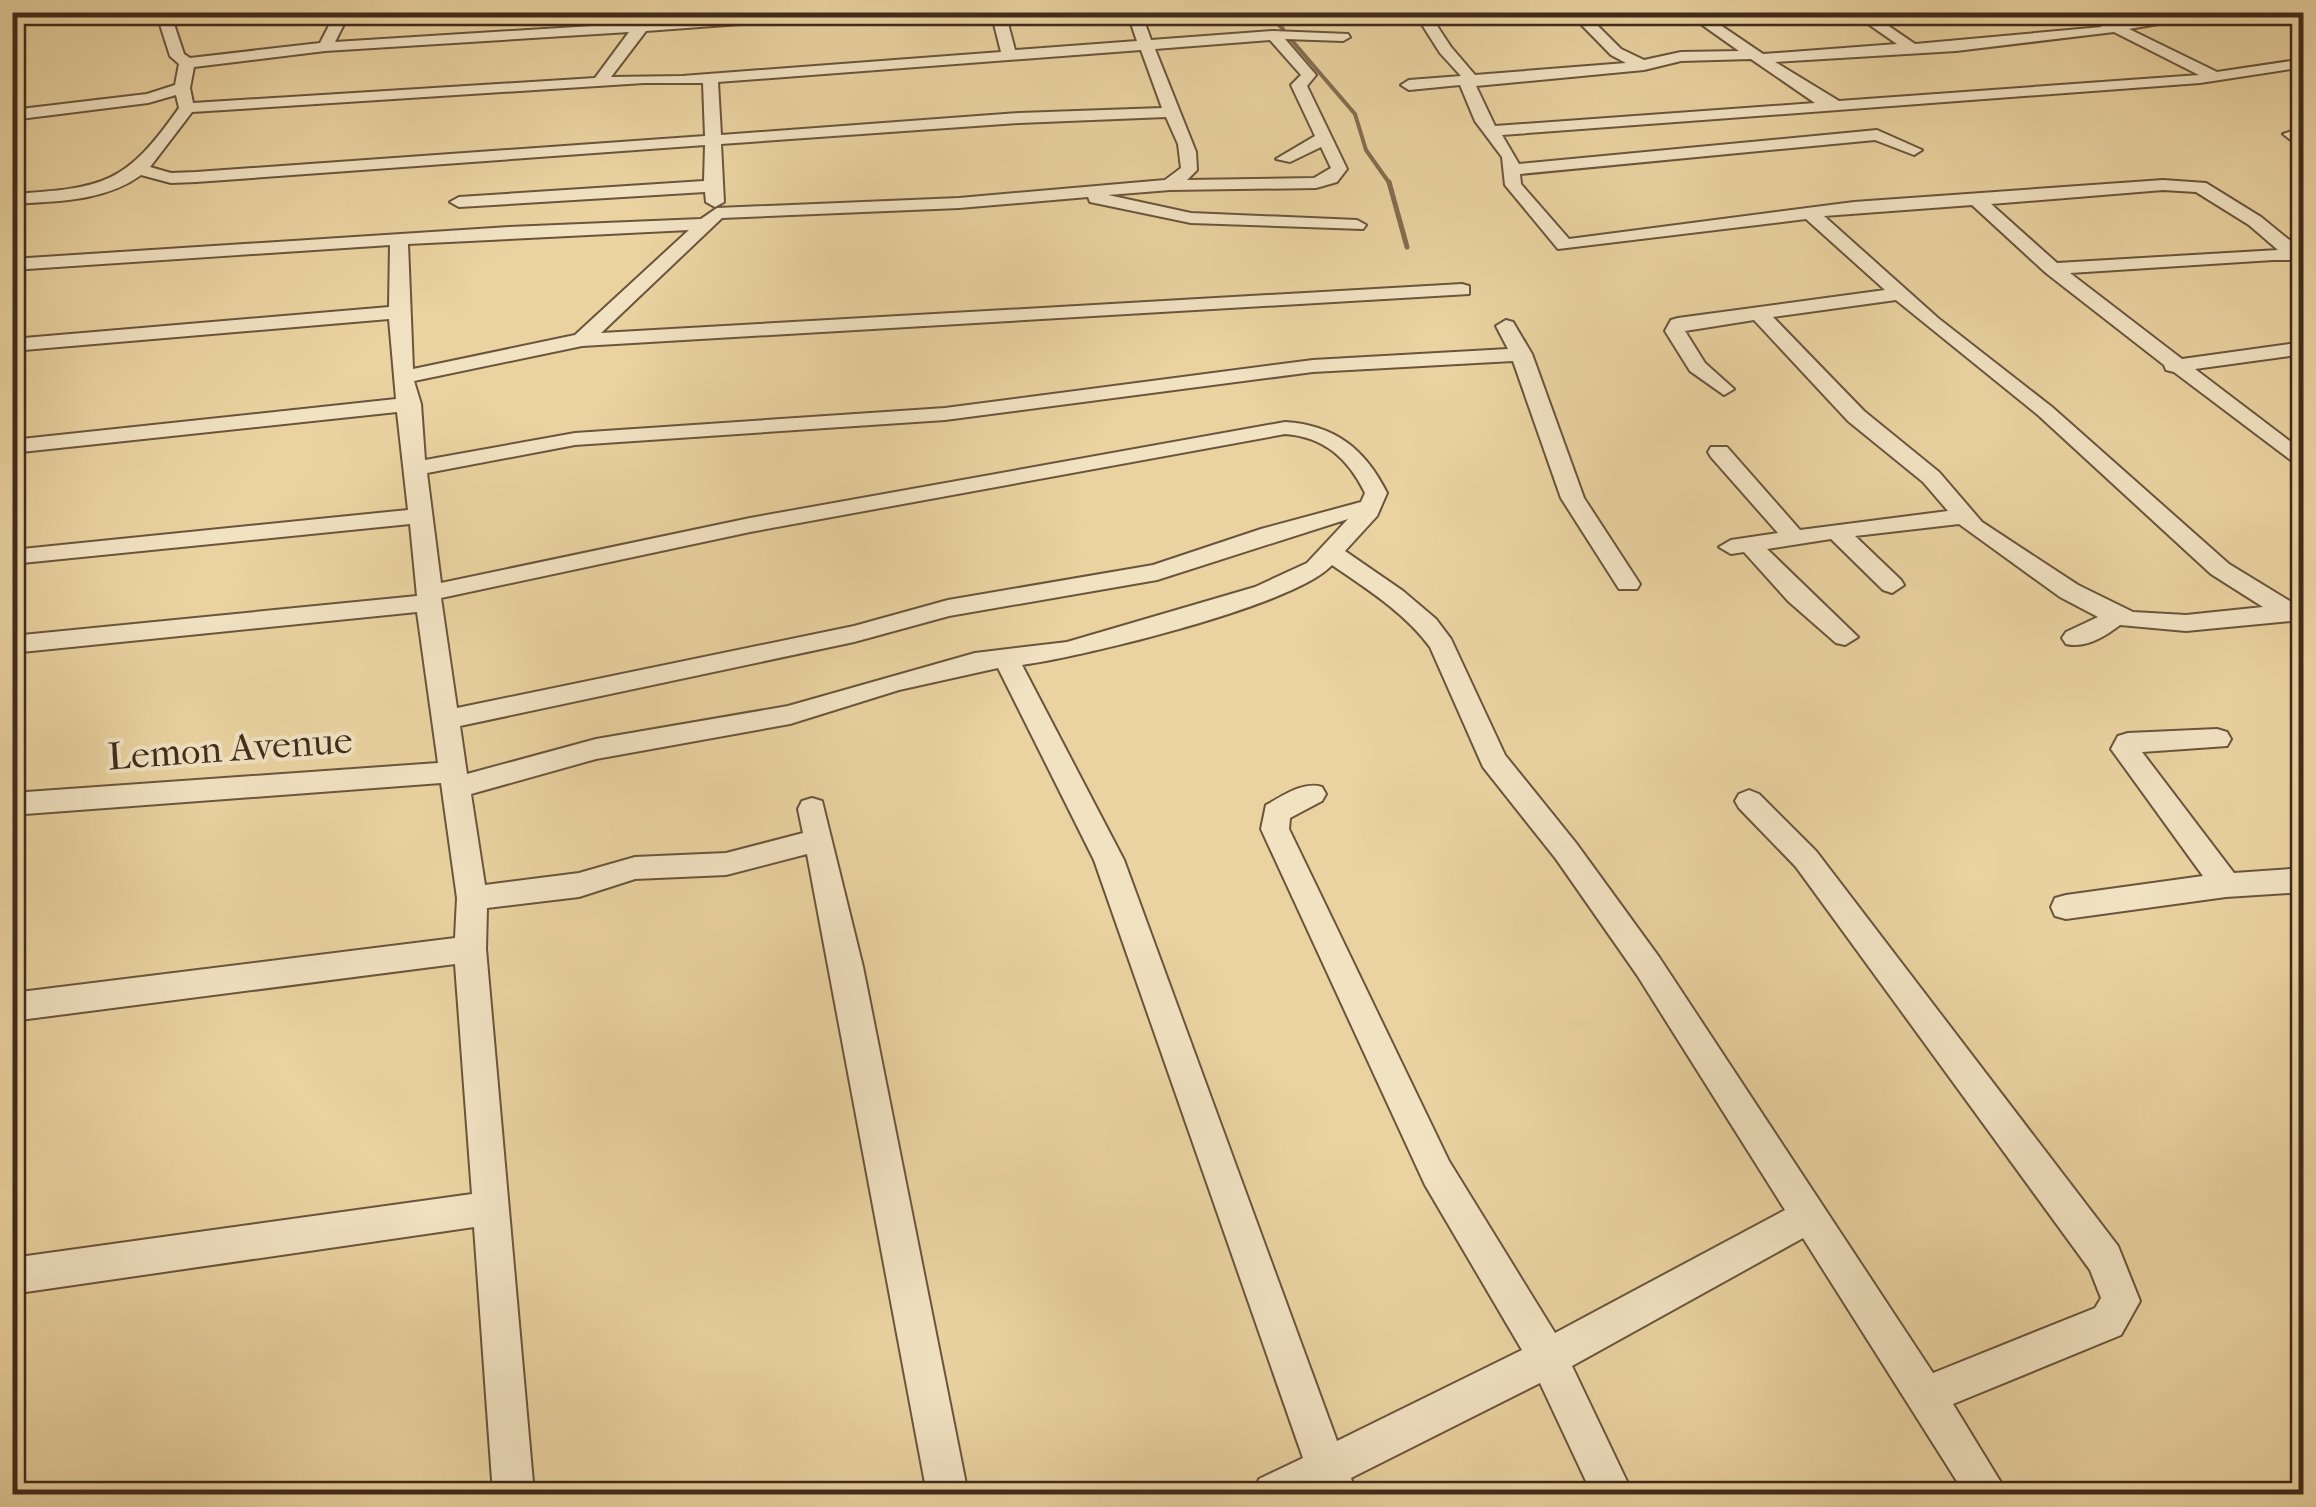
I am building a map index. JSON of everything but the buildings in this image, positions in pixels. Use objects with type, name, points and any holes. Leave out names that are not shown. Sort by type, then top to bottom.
[{"type":"street","points":[[12,28],[16,12]]},
{"type":"street","points":[[163,12],[177,56],[187,64],[325,47],[499,35],[605,21],[642,27],[728,16],[844,13]]},
{"type":"street","points":[[325,47],[343,12]]},
{"type":"street","points":[[998,12],[1009,54]]},
{"type":"street","points":[[1134,12],[1145,45],[1158,66],[1190,159],[1189,170],[1170,185]]},
{"type":"street","points":[[1421,12],[1445,50],[1468,72],[1489,130],[1510,157],[1512,184],[1564,245],[1871,206],[2163,185],[2200,187],[2255,221],[2300,258]]},
{"type":"street","points":[[1576,12],[1616,52],[1644,66]]},
{"type":"street","points":[[1691,12],[1821,100],[1836,105]]},
{"type":"street","points":[[1858,12],[1913,49]]},
{"type":"street","points":[[2083,12],[2214,76]]},
{"type":"street","points":[[1410,84],[1644,66],[1684,57],[1913,49],[2097,33],[2220,12]]},
{"type":"street","points":[[498,16],[499,35]]},
{"type":"street","points":[[600,82],[642,27]]},
{"type":"street","points":[[12,265],[1170,185],[1301,183],[1331,178],[1339,168],[1338,158],[1323,137],[1312,106],[1299,85],[1309,75],[1267,32]]},
{"type":"street","points":[[12,116],[181,96],[710,78],[1267,32],[1344,38]]},
{"type":"street","points":[[1489,130],[2214,76],[2304,63]]},
{"type":"street","points":[[120,185],[141,170],[181,96],[187,64]]},
{"type":"street","points":[[582,340],[711,218],[715,113],[710,78]]},
{"type":"street","points":[[12,199],[81,194],[171,178],[1172,112]]},
{"type":"street","points":[[2304,132],[2291,134],[2304,145]]},
{"type":"street","points":[[1511,170],[1878,135],[1914,150]]},
{"type":"street","points":[[1284,158],[1310,148],[1323,137]]},
{"type":"street","points":[[141,170],[171,178]]},
{"type":"street","points":[[459,202],[713,186]]},
{"type":"street","points":[[1076,192],[1191,218],[1358,225]]},
{"type":"street","points":[[1976,200],[2053,269],[2173,366],[2304,464]]},
{"type":"street","points":[[1810,214],[1900,294],[2044,411],[2220,570],[2295,615]]},
{"type":"street","points":[[399,241],[398,312],[413,470],[472,898],[470,949],[514,1494]]},
{"type":"street","points":[[2053,269],[2300,258]]},
{"type":"street","points":[[12,447],[408,390],[582,340],[1462,290]]},
{"type":"street","points":[[1724,389],[1697,367],[1675,326],[1900,294]]},
{"type":"street","points":[[12,345],[398,312]]},
{"type":"street","points":[[1758,313],[1856,416],[1931,478],[1963,517],[2022,562],[2116,616],[2186,623],[2295,615]]},
{"type":"street","points":[[1506,326],[1522,354],[1573,498],[1628,584]]},
{"type":"street","points":[[2173,366],[2304,348]]},
{"type":"street","points":[[413,470],[575,439],[945,414],[1314,366],[1522,354]]},
{"type":"street","points":[[12,645],[429,598],[793,518],[1286,428],[1310,428],[1350,454],[1376,493],[1371,506],[1145,575],[948,608],[864,631],[447,719]]},
{"type":"street","points":[[1719,452],[1795,538]]},
{"type":"street","name":"Lemon Avenue","points":[[12,804],[455,780],[596,749],[790,715],[906,678],[975,662],[1082,646],[1264,592],[1301,578],[1332,553],[1371,506]]},
{"type":"street","points":[[12,557],[419,516]]},
{"type":"street","points":[[1845,636],[1740,546],[1921,519],[1963,517]]},
{"type":"street","points":[[1837,532],[1892,585]]},
{"type":"street","points":[[1332,553],[1394,597],[1427,625],[1442,645],[1493,760],[1566,850],[1648,966],[1988,1494]]},
{"type":"street","points":[[2074,638],[2098,629],[2116,616]]},
{"type":"street","points":[[1007,660],[1109,860],[1331,1482]]},
{"type":"street","points":[[2217,739],[2128,744],[2126,749],[2226,885]]},
{"type":"street","points":[[1312,794],[1276,813],[1275,829],[1438,1172],[1548,1358],[1612,1494]]},
{"type":"street","points":[[1749,802],[1806,859],[2105,1260],[2120,1301],[2108,1322],[1923,1397]]},
{"type":"street","points":[[472,898],[579,885],[635,868],[726,864],[815,824],[847,967],[948,1494]]},
{"type":"street","points":[[2066,907],[2226,885],[2304,880]]},
{"type":"street","points":[[12,1007],[470,949]]},
{"type":"street","points":[[12,1276],[492,1208]]},
{"type":"street","points":[[1274,1494],[1331,1482],[1809,1216]]},
{"type":"waterway","points":[[1266,12],[1283,29]]},
{"type":"waterway","points":[[1288,36],[1355,114],[1366,150],[1389,183]]},
{"type":"waterway","points":[[1389,183],[1407,247]]}]
